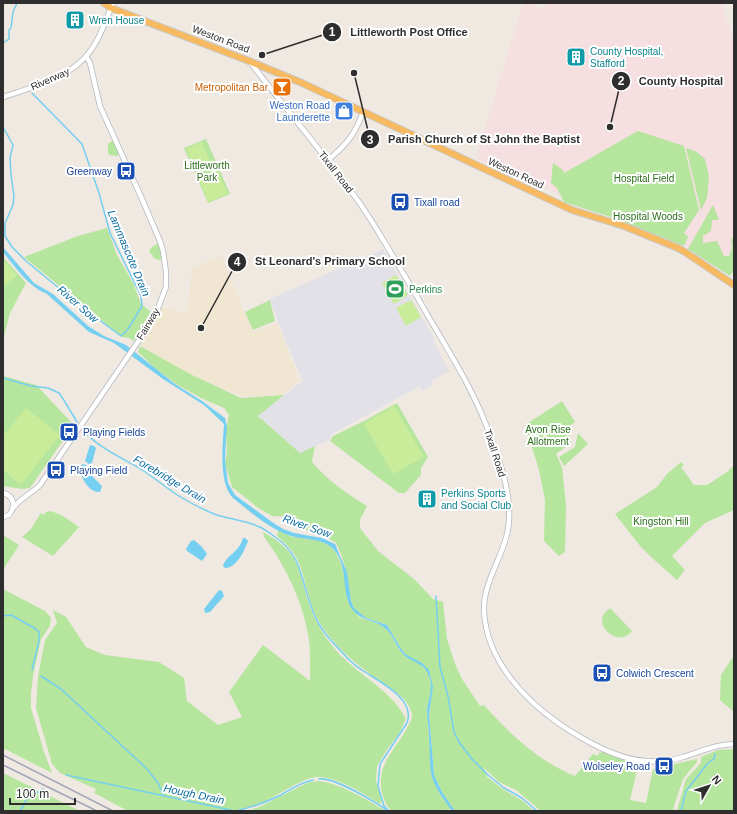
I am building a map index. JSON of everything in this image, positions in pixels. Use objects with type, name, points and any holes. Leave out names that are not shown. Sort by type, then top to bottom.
[{"type":"highway","name":"Weston Road","points":[[104,3],[249,61],[364,112],[572,210],[641,232],[685,252],[734,285]]},
{"type":"street","name":"Riverway","points":[[3,97],[60,76],[78,64],[95,44],[112,5]]},
{"type":"street","name":"Fairway","points":[[3,518],[9,515],[22,498],[34,491],[40,485],[149,325],[162,299],[166,287],[165,260],[160,241],[100,106],[90,63],[86,56]]},
{"type":"street","name":"Tixall Road","points":[[249,61],[360,204],[442,338],[471,393],[489,434],[507,490],[508,530],[488,584],[484,610],[489,638],[494,650],[508,673],[520,689],[562,726],[599,747],[625,757],[644,761],[672,760],[720,745],[734,744]]},
{"type":"street","points":[[327,161],[350,140],[364,112]]},
{"type":"street","points":[[3,493],[22,498]]},
{"type":"street","points":[[10,496],[14,507]]},
{"type":"shaded area","points":[[523,3],[531,3],[544,10],[547,3],[721,3],[734,41],[734,270],[730,275],[679,242],[627,223],[476,159]]},
{"type":"shaded area","points":[[383,249],[434,338],[434,342],[449,371],[431,381],[433,385],[422,391],[420,386],[332,434],[329,440],[300,453],[258,415],[303,381],[283,335],[270,299]]},
{"type":"shaded area","points":[[221,256],[253,332],[277,323],[299,380],[283,395],[241,396],[185,373],[141,345],[162,307],[185,314],[189,301],[192,268]]},
{"type":"green space","name":"Hospital Field","points":[[638,131],[684,146],[699,210],[684,233],[688,237],[684,246],[614,218],[564,202],[557,188],[551,183],[553,163],[563,170],[564,173]]},
{"type":"green space","points":[[115,139],[121,154],[117,156],[110,155],[108,153],[108,144]]},
{"type":"green space","name":"Littleworth Park","points":[[206,139],[230,194],[208,203],[184,148]]},
{"type":"green space","points":[[202,142],[212,167],[197,174],[186,149]]},
{"type":"green space","points":[[686,148],[697,152],[705,159],[709,177],[707,198],[701,210]]},
{"type":"green space","points":[[217,169],[228,194],[208,202],[198,177]]},
{"type":"green space","points":[[713,205],[719,220],[712,220],[711,231],[703,236],[703,243],[717,241],[724,256],[729,256],[732,248],[731,239],[734,238],[734,270],[730,276],[688,249]]},
{"type":"green space","points":[[107,228],[117,255],[133,283],[141,304],[151,312],[134,341],[129,338],[122,337],[24,257],[78,236]]},
{"type":"green space","points":[[158,243],[163,259],[158,260],[154,258],[149,251]]},
{"type":"green space","points":[[3,257],[26,283],[10,313],[3,340]]},
{"type":"green space","points":[[3,259],[17,275],[3,288]]},
{"type":"green space","name":"Perkins","points":[[396,275],[408,295],[394,304],[382,283]]},
{"type":"green space","points":[[270,300],[275,321],[253,330],[245,312]]},
{"type":"green space","name":"Perkins","points":[[411,300],[421,317],[406,326],[396,308]]},
{"type":"green space","points":[[140,346],[190,374],[241,398],[284,395],[258,416],[300,453],[315,446],[312,462],[324,475],[352,497],[367,506],[360,520],[360,528],[378,551],[414,579],[433,599],[443,602],[447,639],[455,664],[462,679],[480,706],[484,705],[525,746],[549,763],[575,776],[593,754],[598,756],[599,753],[602,752],[638,766],[630,800],[646,803],[653,769],[697,759],[697,762],[683,779],[673,809],[677,810],[686,779],[701,763],[701,757],[718,750],[734,749],[734,811],[541,811],[516,790],[499,782],[484,768],[487,777],[504,790],[523,801],[534,811],[455,811],[442,792],[434,775],[429,714],[433,687],[429,670],[405,654],[387,625],[366,618],[354,608],[351,601],[347,573],[336,543],[320,533],[305,530],[288,517],[272,516],[257,507],[232,487],[225,463],[227,452],[226,431],[229,415],[224,408],[201,398],[176,384],[155,368],[138,352]]},
{"type":"green space","points":[[3,376],[36,385],[74,425],[30,488],[22,489],[3,486]]},
{"type":"green space","name":"Avon Rise Allotment","points":[[562,401],[575,422],[567,428],[571,443],[556,454],[562,467],[566,506],[565,552],[559,556],[544,541],[545,500],[539,470],[525,425]]},
{"type":"green space","points":[[397,403],[428,457],[421,468],[421,475],[405,493],[399,493],[330,441],[333,436]]},
{"type":"green space","points":[[394,406],[424,457],[393,474],[364,424]]},
{"type":"green space","points":[[26,408],[60,435],[21,485],[3,470],[3,436]]},
{"type":"green space","points":[[578,433],[588,444],[564,466],[559,457],[575,447]]},
{"type":"green space","name":"Kingston Hill","points":[[681,462],[684,465],[681,467],[694,485],[707,485],[727,472],[734,465],[734,510],[705,523],[672,556],[685,570],[677,580],[641,547],[615,514],[657,487],[667,474]]},
{"type":"green space","points":[[51,511],[63,516],[79,527],[53,556],[22,537],[31,529],[41,513],[44,515],[46,512]]},
{"type":"green space","points":[[278,530],[293,537],[321,541],[331,547],[341,563],[348,601],[359,617],[379,624],[388,630],[400,651],[405,656],[420,664],[428,672],[431,683],[431,691],[427,709],[432,777],[441,796],[451,809],[440,811],[393,811],[386,805],[381,786],[383,768],[411,720],[412,714],[410,708],[397,692],[374,677],[349,657],[332,640],[318,620],[313,609],[297,559],[291,549],[277,536]]},
{"type":"green space","points":[[263,532],[281,544],[294,559],[297,564],[313,615],[331,644],[349,663],[390,697],[399,707],[406,719],[399,734],[377,766],[376,781],[382,801],[380,804],[359,791],[342,783],[318,777],[298,783],[262,803],[241,809],[242,811],[128,811],[94,793],[96,789],[60,773],[52,764],[36,708],[38,676],[45,640],[57,623],[53,610],[66,617],[86,647],[105,655],[159,662],[184,678],[187,701],[218,725],[242,717],[229,692],[263,645],[310,681],[309,641],[304,617],[296,593],[278,558],[264,537]]},
{"type":"green space","points":[[3,535],[19,545],[3,570]]},
{"type":"green space","points":[[3,589],[45,611],[51,618],[50,626],[41,639],[33,676],[31,708],[52,773],[3,748]]},
{"type":"green space","points":[[610,608],[632,631],[626,636],[615,637],[605,628],[602,620],[603,616]]},
{"type":"green space","points":[[734,655],[734,712],[720,700],[721,675]]},
{"type":"green space","points":[[3,773],[80,811],[3,811]]},
{"type":"green space","points":[[318,781],[344,788],[386,811],[248,811],[309,782]]},
{"type":"water","points":[[3,247],[34,283],[53,294],[88,326],[104,336],[126,345],[175,384],[225,418],[227,427],[225,460],[228,483],[235,495],[283,529],[294,533],[322,538],[335,544],[347,572],[351,601],[354,608],[366,618],[387,625],[405,654],[422,663],[429,670],[433,687],[429,714],[434,775],[442,792],[455,811],[452,811],[432,777],[427,711],[431,685],[427,672],[425,668],[404,655],[391,634],[385,628],[360,616],[352,609],[346,594],[341,561],[337,554],[331,547],[322,542],[291,536],[275,529],[260,520],[233,498],[228,491],[223,473],[222,452],[224,424],[204,405],[163,379],[114,343],[89,332],[47,294],[40,291],[28,282],[3,252]]},
{"type":"water","points":[[90,445],[96,448],[92,463],[89,464],[85,461]]},
{"type":"water","points":[[83,464],[86,465],[91,475],[102,486],[100,492],[92,490],[84,480],[78,468]]},
{"type":"water","points":[[243,538],[248,541],[242,554],[233,565],[225,568],[223,566],[225,562],[239,547]]},
{"type":"water","points":[[194,540],[207,554],[202,561],[186,549],[191,541]]},
{"type":"water","points":[[219,590],[222,591],[224,596],[210,612],[206,613],[204,609]]},
{"type":"waterway","points":[[3,43],[9,39],[9,30],[11,28],[13,12],[17,3]]},
{"type":"waterway","name":"Lammascote Drain","points":[[3,127],[13,145],[10,158],[14,196],[13,205],[5,223],[5,236],[12,247],[26,261],[83,308],[121,336],[128,329],[142,306],[141,296],[110,233],[99,193],[82,144],[32,93]]},
{"type":"waterway","name":"Forebridge Drain","points":[[3,378],[31,386],[48,388],[59,393],[77,422]]},
{"type":"waterway","name":"Forebridge Drain","points":[[84,431],[104,448],[144,471],[173,492],[198,507],[214,514],[247,522],[262,528],[285,545],[297,563],[310,605],[326,634],[353,663],[386,685],[401,698],[406,706],[408,714],[407,723],[380,764],[378,786],[384,806],[389,811]]},
{"type":"waterway","points":[[436,596],[440,667],[448,696],[454,732],[459,742],[472,759],[488,775],[504,788],[522,798],[537,811]]},
{"type":"waterway","points":[[3,616],[11,615],[39,632],[39,641],[32,670]]},
{"type":"waterway","points":[[41,676],[61,689],[147,769],[158,783],[163,794]]},
{"type":"waterway","points":[[681,811],[686,791],[708,763],[714,759],[715,754]]},
{"type":"waterway","name":"Hough Drain","points":[[66,775],[235,811],[264,802],[281,795],[300,784],[313,780]]},
{"type":"waterway","name":"Hough Drain","points":[[319,779],[326,779],[343,786],[387,810]]},
{"type":"waterway","name":"Hough Drain","points":[[20,811],[27,799],[43,789]]},
{"type":"railway","points":[[3,755],[113,811]]},
{"type":"railway","points":[[3,765],[97,811]]},
{"type":"place","name":"Wren House","points":[[75,20]]},
{"type":"place","name":"Littleworth Post Office","points":[[262,55]]},
{"type":"place","name":"County Hospital, Stafford","points":[[576,57]]},
{"type":"place","name":"Parish Church of St John the Baptist","points":[[354,73]]},
{"type":"place","name":"Metropolitan Bar","points":[[282,87]]},
{"type":"place","name":"Weston Road Launderette","points":[[344,111]]},
{"type":"place","name":"County Hospital","points":[[610,127]]},
{"type":"place","name":"Greenway","points":[[126,171]]},
{"type":"place","name":"Tixall road","points":[[400,202]]},
{"type":"place","name":"Perkins","points":[[395,289]]},
{"type":"place","name":"St Leonard's Primary School","points":[[201,328]]},
{"type":"place","name":"Playing Fields","points":[[69,432]]},
{"type":"place","name":"Playing Field","points":[[56,470]]},
{"type":"place","name":"Perkins Sports and Social Club","points":[[427,499]]},
{"type":"place","name":"Colwich Crescent","points":[[602,673]]},
{"type":"place","name":"Wolseley Road","points":[[664,766]]},
{"type":"park label","name":"Hospital Woods","points":[[648,216]]},
{"type":"water label","name":"River Sow","points":[[78,304]]},
{"type":"water label","name":"River Sow","points":[[307,526]]}]
